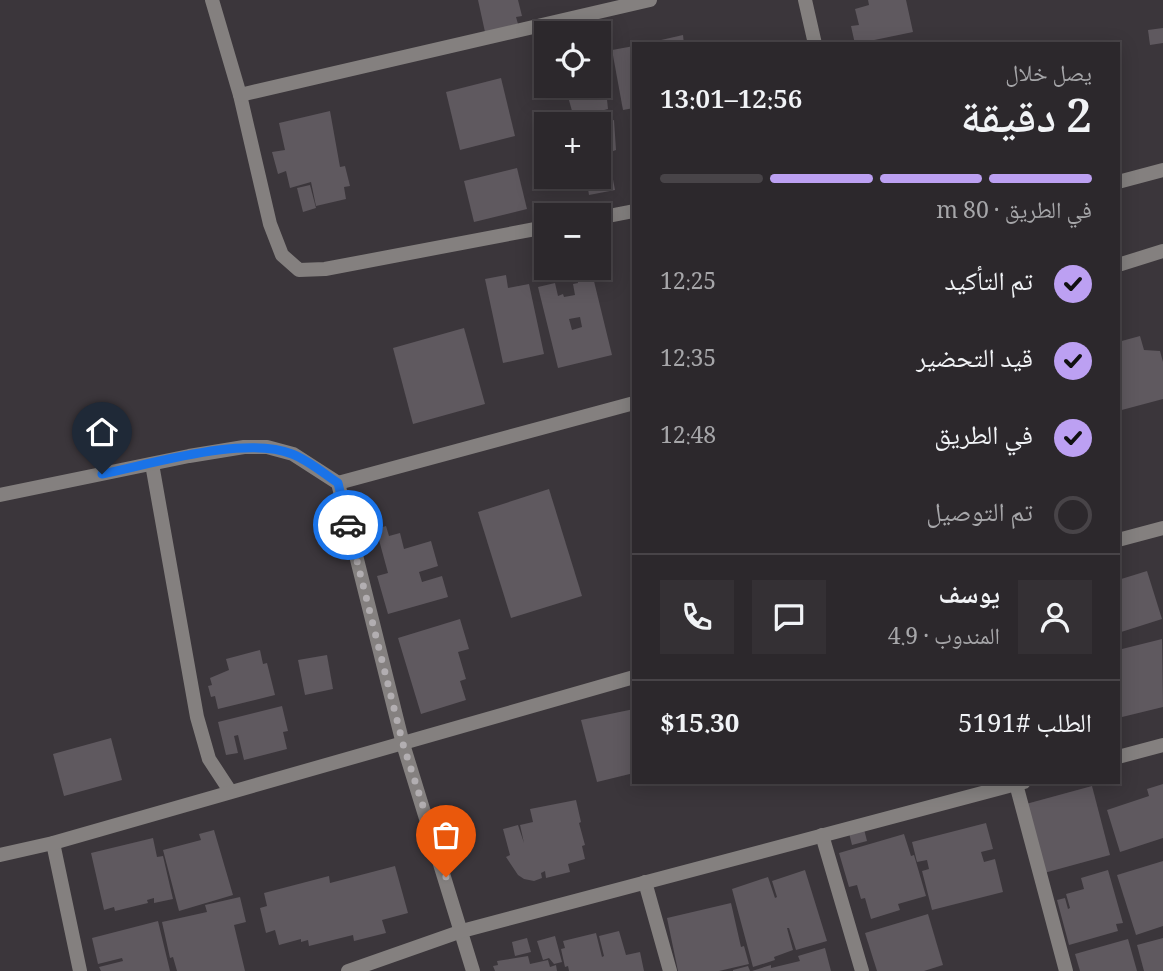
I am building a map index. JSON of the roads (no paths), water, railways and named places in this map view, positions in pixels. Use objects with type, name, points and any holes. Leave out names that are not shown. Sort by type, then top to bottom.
[{"type":"street","points":[[212,0],[240,95],[270,224],[282,255],[299,270],[325,268],[534,229]]},
{"type":"street","points":[[240,95],[650,0]]},
{"type":"street","points":[[805,0],[815,42]]},
{"type":"street","points":[[1120,181],[1163,170]]},
{"type":"street","points":[[611,215],[632,211]]},
{"type":"street","points":[[1120,264],[1163,251]]},
{"type":"street","points":[[338,483],[632,405]]},
{"type":"street","points":[[0,495],[244,447],[267,447],[293,454],[338,483],[403,744],[473,971]]},
{"type":"street","points":[[152,464],[197,717],[209,759],[230,792]]},
{"type":"street","points":[[1120,539],[1163,528]]},
{"type":"street","points":[[0,855],[53,843],[632,678]]},
{"type":"street","points":[[1120,756],[1163,745]]},
{"type":"street","points":[[348,971],[462,930],[1016,784]]},
{"type":"street","points":[[1020,784],[1066,971]]},
{"type":"street","points":[[822,835],[862,971]]},
{"type":"street","points":[[53,843],[80,971]]},
{"type":"street","points":[[645,883],[670,971]]}]
